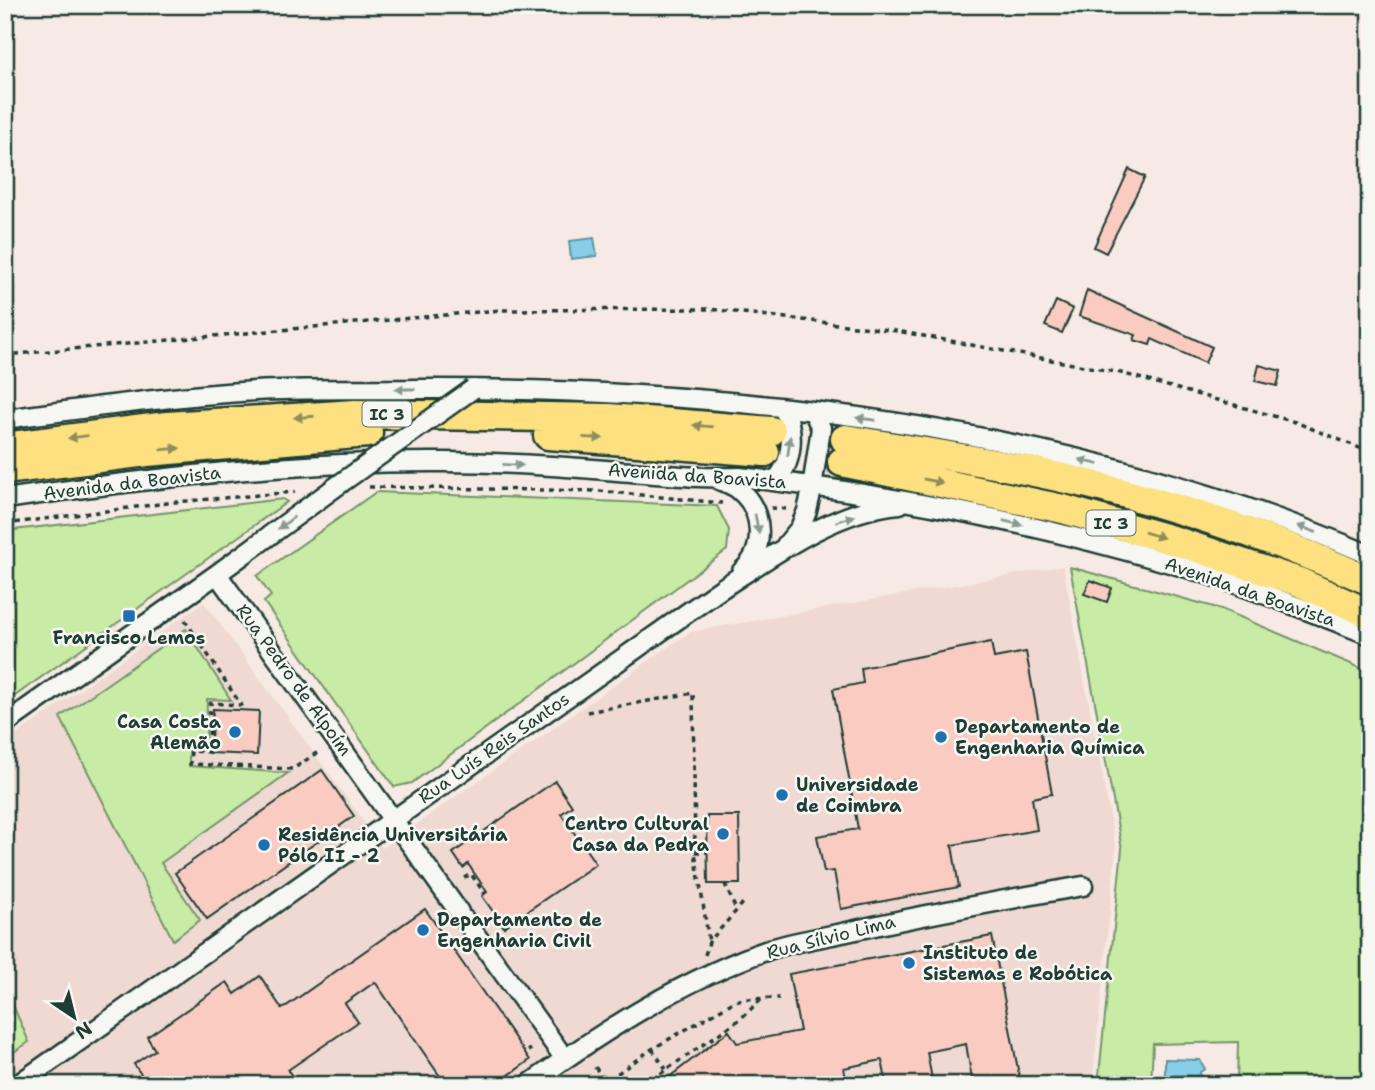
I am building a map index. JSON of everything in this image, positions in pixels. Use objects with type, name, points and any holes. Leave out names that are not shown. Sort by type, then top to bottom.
[{"type":"highway","name":"Avenida da Boavista","points":[[5,447],[167,426],[355,414],[609,418],[773,430]]},
{"type":"highway","name":"Avenida da Boavista","points":[[5,470],[147,452],[348,433],[511,433],[609,438],[773,430]]},
{"type":"highway","name":"Avenida da Boavista","points":[[1370,580],[1186,512],[1092,485],[980,461],[844,450],[1179,542],[1299,582],[1370,614]]},
{"type":"street","name":"Avenida da Boavista","points":[[5,419],[164,398],[259,391],[473,389],[612,392],[773,430],[813,411],[912,426],[1071,457],[1195,491],[1313,531],[1370,555]]},
{"type":"street","points":[[5,724],[473,389]]},
{"type":"street","points":[[783,549],[800,527],[813,485],[821,428],[813,411]]},
{"type":"street","points":[[773,430],[791,428],[783,474],[774,481]]},
{"type":"street","name":"Avenida da Boavista","points":[[5,499],[163,478],[325,463],[445,462],[600,469],[713,478],[739,477],[922,502],[1058,533],[1172,563],[1370,635]]},
{"type":"street","points":[[713,478],[738,489],[752,506],[760,542],[751,563],[721,589]]},
{"type":"street","name":"Rua Luís Reis Santos","points":[[17,1085],[721,589],[783,549],[835,522],[887,505],[922,502]]},
{"type":"street","name":"Rua Pedro de Alpoím","points":[[217,574],[565,1059]]},
{"type":"street","name":"Rua Sílvio Lima","points":[[528,1085],[601,1034],[678,991],[775,948],[903,919],[1083,886]]},
{"type":"path","points":[[5,355],[500,310],[709,309],[897,331],[1121,373],[1295,422],[1370,452]]},
{"type":"path","points":[[376,487],[600,491],[730,504]]},
{"type":"path","points":[[5,524],[175,502],[299,492]]},
{"type":"path","points":[[186,620],[241,705],[210,703],[209,752],[191,751],[190,764],[293,769],[318,752]]},
{"type":"path","points":[[587,712],[693,693],[695,852],[709,942],[743,903]]},
{"type":"path","points":[[695,852],[707,852]]},
{"type":"path","points":[[464,878],[470,872],[485,894]]},
{"type":"path","points":[[725,884],[736,910]]},
{"type":"path","points":[[644,1085],[739,1020],[763,998]]},
{"type":"path","points":[[595,1067],[603,1082],[652,1049],[735,1001],[779,998]]},
{"type":"path","points":[[652,1049],[666,1069]]},
{"type":"shaded area","name":"Universidade de Coimbra","points":[[1063,566],[1116,849],[1092,1085],[5,1085],[5,743],[204,602],[383,848],[690,632]]},
{"type":"green space","points":[[376,492],[717,506],[729,530],[727,550],[412,783],[394,787],[264,602],[271,596],[257,576]]},
{"type":"green space","points":[[283,499],[287,502],[5,703],[5,531]]},
{"type":"green space","points":[[1070,567],[1221,609],[1370,672],[1370,1085],[1237,1085],[1238,1042],[1153,1044],[1151,1085],[1098,1085],[1122,849]]},
{"type":"green space","points":[[186,629],[231,700],[207,699],[206,748],[189,747],[189,766],[288,773],[161,863],[200,920],[173,940],[60,717]]},
{"type":"green space","points":[[5,987],[29,1042],[5,1058]]},
{"type":"water","points":[[594,238],[597,256],[571,259],[569,241]]},
{"type":"water","points":[[1165,1059],[1200,1060],[1205,1069],[1200,1072],[1200,1076],[1165,1076]]},
{"type":"building","points":[[1129,169],[1145,177],[1106,253],[1094,247]]},
{"type":"building","points":[[1087,290],[1212,347],[1205,363],[1152,339],[1150,345],[1134,340],[1136,335],[1079,316]]},
{"type":"building","points":[[1056,301],[1073,309],[1062,333],[1045,326]]},
{"type":"building","points":[[1259,365],[1281,371],[1277,386],[1255,381]]},
{"type":"building","points":[[1090,580],[1112,588],[1107,602],[1084,594]]},
{"type":"building","name":"Departamento de Engenharia Química","points":[[991,642],[994,658],[1026,652],[1052,794],[1032,798],[1037,830],[952,845],[959,887],[841,909],[834,871],[824,872],[817,836],[858,829],[833,689],[863,683],[861,668]]},
{"type":"building","name":"Casa Costa Alemão","points":[[213,709],[259,711],[257,755],[210,753]]},
{"type":"building","name":"Residência Universitária Pólo II - 2","points":[[322,770],[354,816],[207,919],[175,873]]},
{"type":"building","points":[[555,781],[572,806],[561,814],[596,864],[504,927],[482,896],[487,892],[468,864],[463,868],[453,853]]},
{"type":"building","name":"Centro Cultural Casa da Pedra","points":[[707,816],[739,816],[740,884],[708,884]]},
{"type":"building","name":"Departamento de Engenharia Civil","points":[[425,909],[530,1060],[495,1085],[446,1085],[375,982],[345,1003],[358,1022],[288,1070],[298,1085],[148,1085],[134,1064],[155,1050],[147,1037],[227,982],[235,994],[260,976],[282,1009]]},
{"type":"building","points":[[992,936],[1021,1085],[973,1085],[966,1044],[927,1052],[933,1085],[887,1085],[882,1060],[844,1068],[847,1085],[659,1085],[729,1031],[737,1043],[800,1031],[789,974]]},
{"type":"tunnel","points":[[771,431],[845,439]]},
{"type":"tunnel","points":[[765,452],[842,462]]},
{"type":"place","name":"Francisco Lemos","points":[[129,616]]},
{"type":"place","name":"Casa Costa Alemão","points":[[235,732]]},
{"type":"place","name":"Departamento de Engenharia Química","points":[[941,737]]},
{"type":"place","name":"Universidade de Coimbra","points":[[782,795]]},
{"type":"place","name":"Centro Cultural Casa da Pedra","points":[[723,834]]},
{"type":"place","name":"Residência Universitária Pólo II - 2","points":[[264,845]]},
{"type":"place","name":"Departamento de Engenharia Civil","points":[[423,930]]},
{"type":"place","name":"Instituto de Sistemas e Robótica","points":[[909,963]]}]
